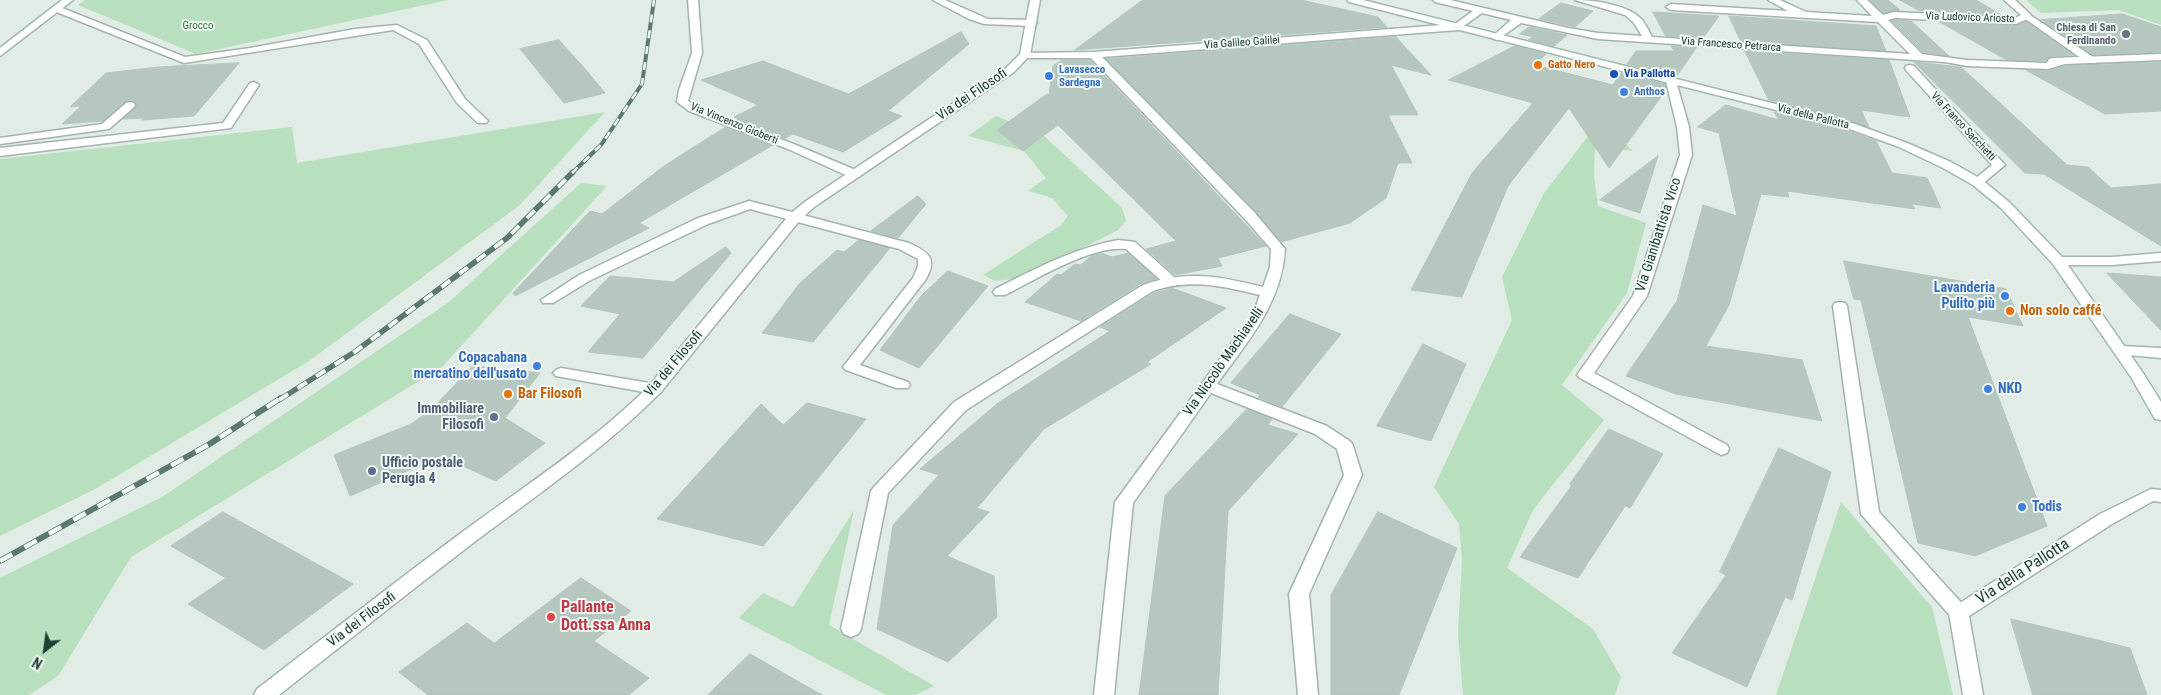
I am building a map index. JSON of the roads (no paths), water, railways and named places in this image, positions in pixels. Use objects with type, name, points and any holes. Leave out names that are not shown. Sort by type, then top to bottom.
[{"type":"street","points":[[0,53],[68,0]]},
{"type":"street","name":"Via Vincenzo Gioberti","points":[[693,0],[696,53],[682,102],[693,109],[792,147],[854,174]]},
{"type":"street","points":[[938,0],[972,18],[987,22],[1032,23]]},
{"type":"street","points":[[1025,56],[1035,0]]},
{"type":"street","name":"Via della Pallotta","points":[[1352,0],[1851,126],[1912,149],[1947,165],[1977,182],[2005,205],[2058,260],[2138,376],[2161,415]]},
{"type":"street","name":"Via Francesco Petrarca","points":[[1438,0],[1584,34],[1649,40],[1945,59],[1967,63],[2048,66],[2061,62],[2092,62],[2161,57]]},
{"type":"street","points":[[1580,0],[1628,13],[1638,21],[1649,40]]},
{"type":"street","points":[[1773,0],[1804,15]]},
{"type":"street","points":[[1862,0],[1920,58]]},
{"type":"street","name":"Via Ludovico Ariosto","points":[[1670,8],[1880,19],[1894,15],[2016,21],[2026,16],[2012,3],[1998,0]]},
{"type":"street","points":[[57,9],[184,60],[394,27],[423,42],[461,101],[482,121]]},
{"type":"street","points":[[1458,27],[1481,10]]},
{"type":"street","points":[[2026,16],[2092,62]]},
{"type":"street","points":[[1498,37],[1519,19]]},
{"type":"street","name":"Via Galileo Galilei","points":[[1025,56],[1094,54],[1458,27]]},
{"type":"street","name":"Via Niccolò Machiavelli","points":[[1094,54],[1250,216],[1278,249],[1277,267],[1260,314],[1124,502],[1104,695]]},
{"type":"street","name":"Via dei Filosofi","points":[[264,695],[462,542],[599,440],[633,411],[655,389],[795,217],[810,204],[1010,70],[1025,56]]},
{"type":"street","name":"Via Franco Sacchetti","points":[[1910,68],[1999,165],[1977,182]]},
{"type":"street","name":"Via Gianibattista Vico","points":[[1671,81],[1683,127],[1686,155],[1640,296],[1585,375],[1721,448]]},
{"type":"street","points":[[0,152],[227,126],[254,85]]},
{"type":"street","points":[[0,141],[106,127],[130,104]]},
{"type":"street","points":[[548,300],[584,278],[703,221],[749,205],[919,251],[925,259],[925,269],[851,367],[902,385]]},
{"type":"street","points":[[1000,292],[1089,250],[1124,243],[1130,244],[1169,280]]},
{"type":"street","points":[[2058,260],[2112,262],[2161,257]]},
{"type":"street","points":[[851,629],[880,491],[960,406],[1148,288],[1169,280],[1198,277],[1268,293]]},
{"type":"street","points":[[1840,306],[1870,514],[1959,613],[1973,695]]},
{"type":"street","points":[[2121,351],[2161,353]]},
{"type":"street","points":[[561,373],[655,389]]},
{"type":"street","points":[[1208,386],[1321,430],[1345,446],[1353,475],[1300,594],[1308,695]]},
{"type":"street","name":"Via della Pallotta","points":[[1959,613],[2106,519],[2151,495],[2161,496]]},
{"type":"railway","points":[[572,173],[601,145],[642,84],[654,0]]},
{"type":"railway","points":[[279,400],[356,351],[507,238],[572,173]]},
{"type":"railway","points":[[0,561],[208,445],[281,398]]},
{"type":"place","name":"Chiesa di San Ferdinando","points":[[2126,34]]},
{"type":"place","name":"Gatto Nero","points":[[1538,65]]},
{"type":"place","name":"Via Pallotta","points":[[1614,74]]},
{"type":"place","name":"Lavasecco Sardegna","points":[[1049,76]]},
{"type":"place","name":"Anthos","points":[[1624,92]]},
{"type":"place","name":"Lavanderia Pulito più","points":[[2005,296]]},
{"type":"place","name":"Non solo caffé","points":[[2010,311]]},
{"type":"place","name":"Copacabana mercatino dell'usato","points":[[537,366]]},
{"type":"place","name":"NKD","points":[[1988,389]]},
{"type":"place","name":"Bar Filosofi","points":[[508,394]]},
{"type":"place","name":"Immobiliare Filosofi","points":[[494,417]]},
{"type":"place","name":"Ufficio postale Perugia 4","points":[[372,471]]},
{"type":"place","name":"Todis","points":[[2022,507]]},
{"type":"place","name":"Pallante Dott.ssa Anna","points":[[551,617]]},
{"type":"park label","name":"Grocco","points":[[198,26]]}]
